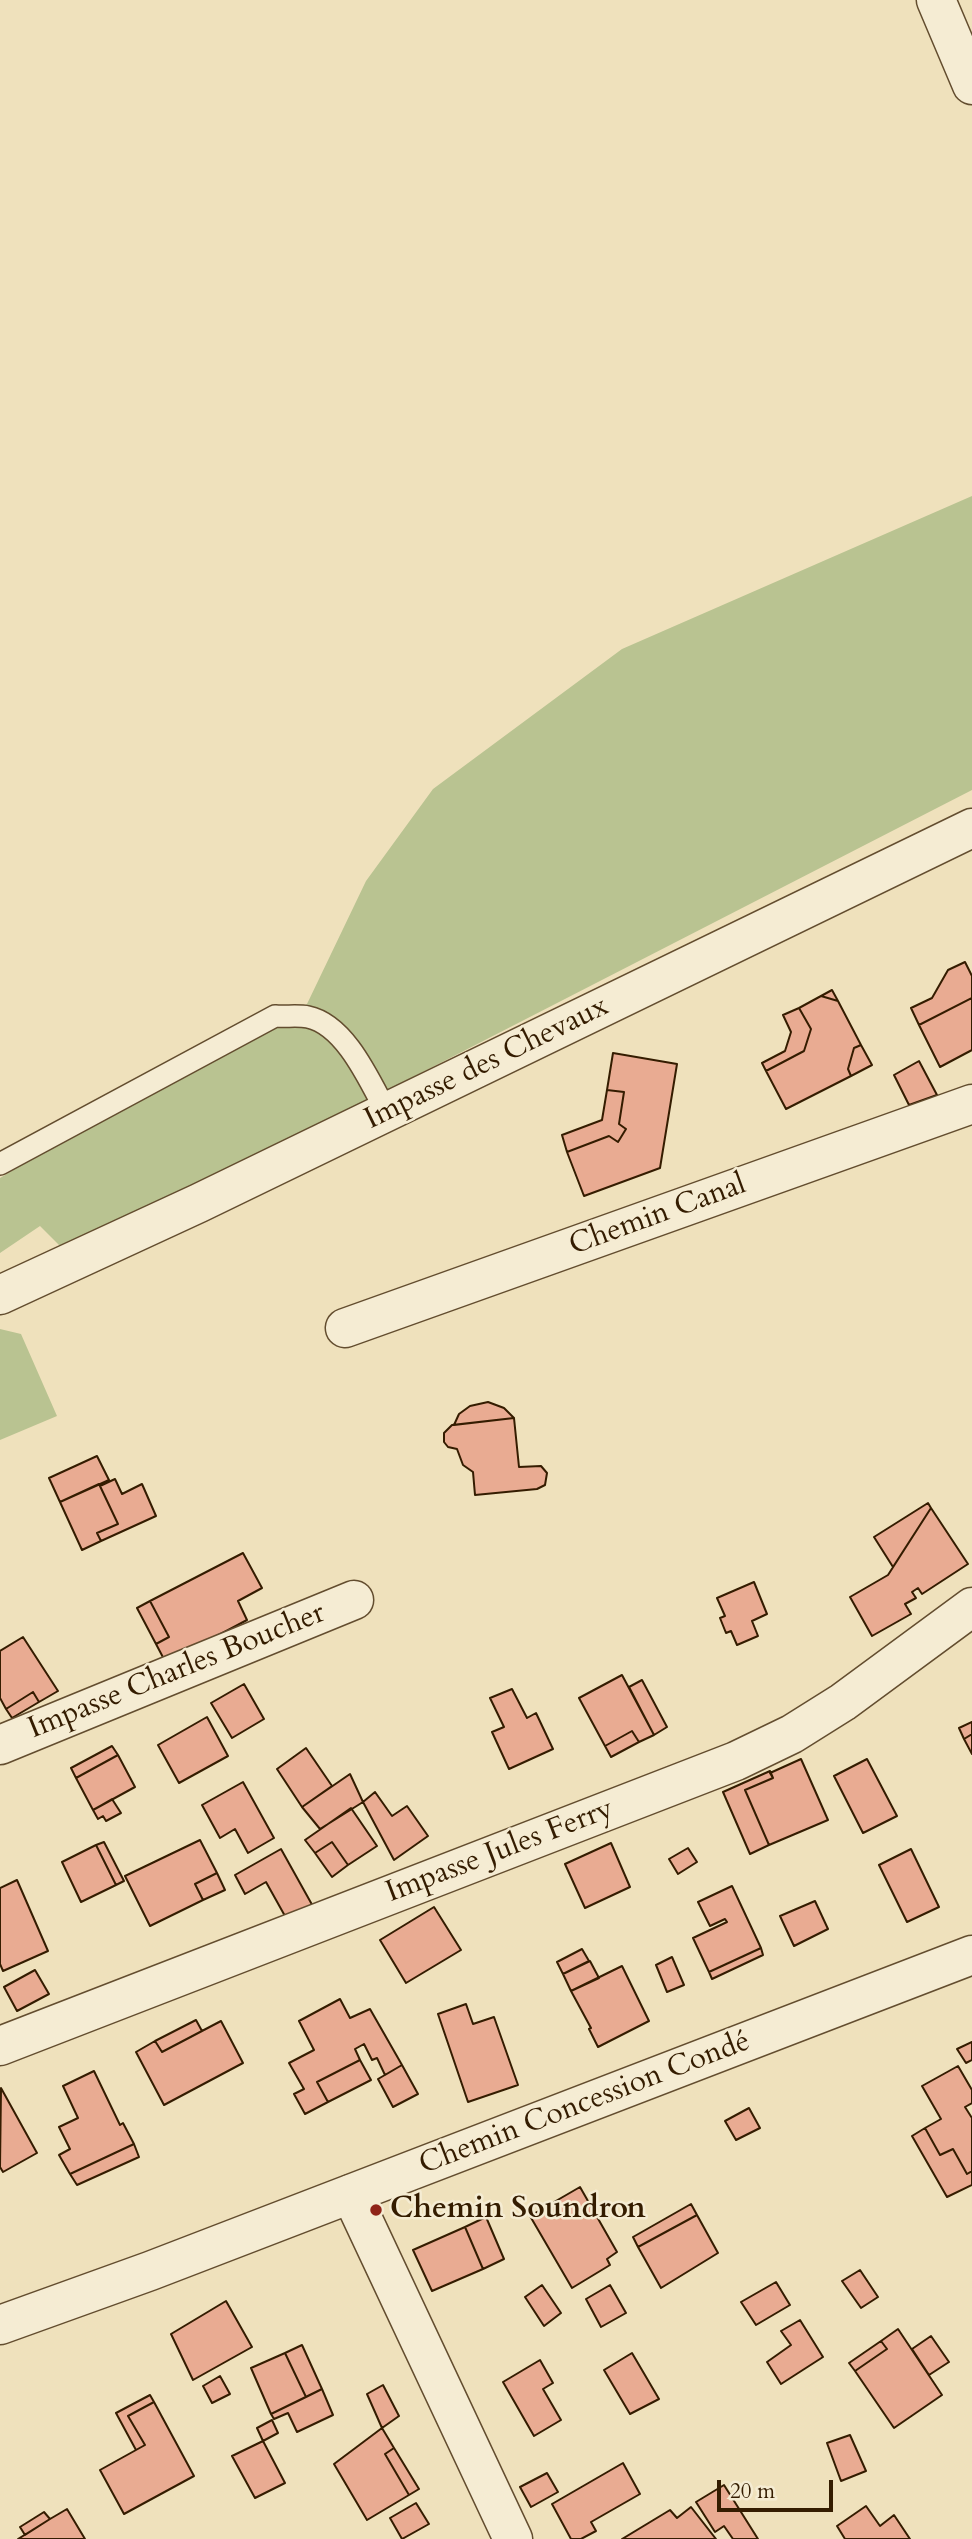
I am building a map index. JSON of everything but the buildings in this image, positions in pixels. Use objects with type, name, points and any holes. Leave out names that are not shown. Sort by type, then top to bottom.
[{"type":"street","points":[[936,0],[972,85]]},
{"type":"street","name":"Impasse des Chevaux","points":[[0,1295],[387,1113],[972,828]]},
{"type":"street","name":"Chemin Canal","points":[[345,1328],[972,1104]]},
{"type":"street","name":"Impasse Charles Boucher","points":[[0,1745],[354,1600]]},
{"type":"street","name":"Impasse Jules Ferry","points":[[0,2046],[736,1760],[792,1734],[843,1702],[972,1607]]},
{"type":"street","name":"Chemin Concession Condé","points":[[0,2325],[150,2272],[972,1955]]},
{"type":"street","points":[[351,2194],[513,2539]]},
{"type":"lane","points":[[0,1164],[275,1016],[309,1017],[326,1025],[352,1051],[387,1113]]},
{"type":"green space","points":[[972,496],[972,790],[413,1077],[63,1249],[40,1226],[0,1253],[0,1178],[145,1090],[307,1004],[366,881],[433,789],[622,649]]},
{"type":"green space","points":[[0,1329],[21,1334],[57,1416],[0,1440]]},
{"type":"place","name":"Chemin Soundron","points":[[376,2210]]}]
